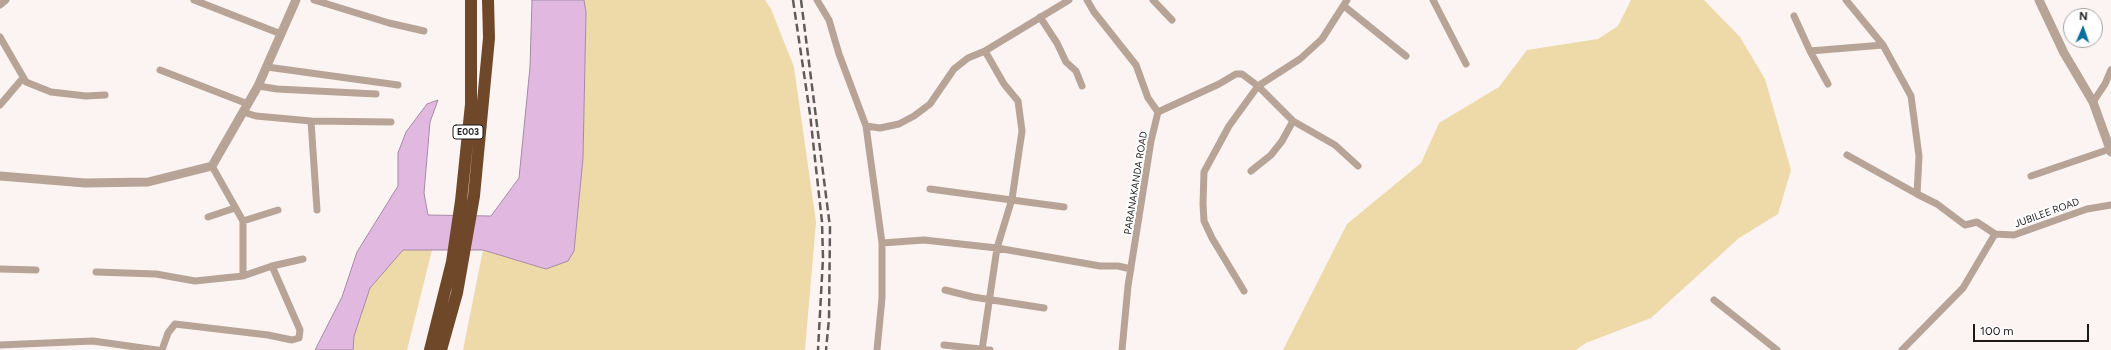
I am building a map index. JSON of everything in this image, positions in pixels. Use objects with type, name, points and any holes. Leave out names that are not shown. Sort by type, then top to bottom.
[{"type":"highway","name":"E003","points":[[441,350],[457,293],[457,262],[461,201],[471,104],[471,0]]},
{"type":"highway","name":"E003","points":[[430,350],[457,262],[474,196],[489,38],[488,0]]},
{"type":"highway","points":[[445,350],[457,293]]},
{"type":"street","points":[[194,0],[281,34]]},
{"type":"street","points":[[314,0],[389,23],[424,31]]},
{"type":"street","points":[[817,0],[829,20],[839,54],[866,126],[882,243],[882,298],[877,350]]},
{"type":"street","points":[[866,126],[880,128],[899,124],[914,116],[930,104],[954,69],[968,58],[985,50],[1069,0]]},
{"type":"street","points":[[1087,0],[1094,12],[1136,65],[1148,98],[1158,112],[1219,84],[1236,74],[1242,74],[1258,86],[1293,120],[1336,145],[1358,166]]},
{"type":"street","points":[[1153,0],[1172,20]]},
{"type":"street","points":[[1434,0],[1466,64]]},
{"type":"street","points":[[1846,0],[1883,45],[1911,96],[1919,156],[1917,194]]},
{"type":"street","points":[[2032,176],[2110,151],[2093,102],[2064,53],[2039,0]]},
{"type":"street","points":[[0,176],[85,183],[148,182],[212,166],[258,86],[294,1]]},
{"type":"street","points":[[1244,292],[1212,238],[1204,221],[1204,172],[1229,126],[1258,86],[1300,59],[1322,39],[1346,3],[1406,56]]},
{"type":"street","points":[[1794,16],[1810,51],[1828,84]]},
{"type":"street","points":[[1040,17],[1057,43],[1066,62],[1076,71],[1082,86]]},
{"type":"street","points":[[0,38],[22,78],[26,82],[51,92],[86,96],[105,95]]},
{"type":"street","points":[[1810,51],[1883,45]]},
{"type":"street","points":[[944,345],[985,350],[997,248],[1012,199],[1022,131],[1018,102],[1004,84],[985,50]]},
{"type":"street","points":[[266,67],[398,85]]},
{"type":"street","points":[[160,70],[246,108],[256,116],[311,121],[391,122]]},
{"type":"street","points":[[2093,102],[2105,84],[2111,70]]},
{"type":"street","points":[[0,105],[22,78]]},
{"type":"street","points":[[258,86],[277,89],[376,94]]},
{"type":"street","name":"PARANAKANDA ROAD","points":[[1122,350],[1131,269],[1158,112]]},
{"type":"street","points":[[1251,171],[1271,155],[1282,141],[1293,120]]},
{"type":"street","points":[[311,121],[317,210]]},
{"type":"street","points":[[1847,155],[1937,204],[1965,225],[1977,222],[1995,234],[1963,288],[1902,350]]},
{"type":"street","points":[[212,166],[243,221],[243,276]]},
{"type":"street","points":[[930,189],[1064,207]]},
{"type":"street","name":"JUBILEE ROAD","points":[[1995,234],[2014,235],[2087,209],[2111,205]]},
{"type":"street","points":[[208,217],[235,208]]},
{"type":"street","points":[[243,221],[278,210]]},
{"type":"street","points":[[882,243],[924,240],[997,248],[1100,266],[1118,266],[1131,269]]},
{"type":"street","points":[[96,272],[156,274],[195,281],[243,276],[272,266],[303,259]]},
{"type":"street","points":[[162,350],[168,333],[175,324],[268,335],[292,340],[299,338],[300,330],[272,266]]},
{"type":"street","points":[[0,269],[36,270]]},
{"type":"street","points":[[945,290],[973,297],[1044,308]]},
{"type":"street","points":[[1714,300],[1777,350]]},
{"type":"street","points":[[0,346],[93,341],[157,350]]},
{"type":"shaded area","points":[[532,0],[584,0],[586,13],[583,158],[574,251],[568,261],[546,269],[483,250],[403,250],[370,288],[354,336],[353,350],[315,350],[342,297],[357,252],[398,186],[398,153],[406,132],[427,104],[438,100],[430,122],[424,193],[428,215],[491,216],[519,178],[530,67]]},
{"type":"shaded area","points":[[584,0],[765,0],[771,9],[794,67],[816,222],[805,350],[463,350],[483,250],[546,269],[574,251],[583,158],[586,13]]},
{"type":"shaded area","points":[[1631,0],[1704,0],[1740,37],[1765,79],[1791,170],[1778,214],[1739,238],[1651,318],[1586,343],[1576,350],[1283,350],[1347,224],[1421,163],[1439,123],[1499,87],[1527,50],[1598,39],[1618,26]]},
{"type":"shaded area","points":[[403,250],[432,250],[407,350],[353,350],[354,336],[370,288]]},
{"type":"railway","points":[[793,0],[810,114],[822,222],[823,258],[818,350]]},
{"type":"railway","points":[[801,0],[830,227],[829,319],[826,350]]}]
